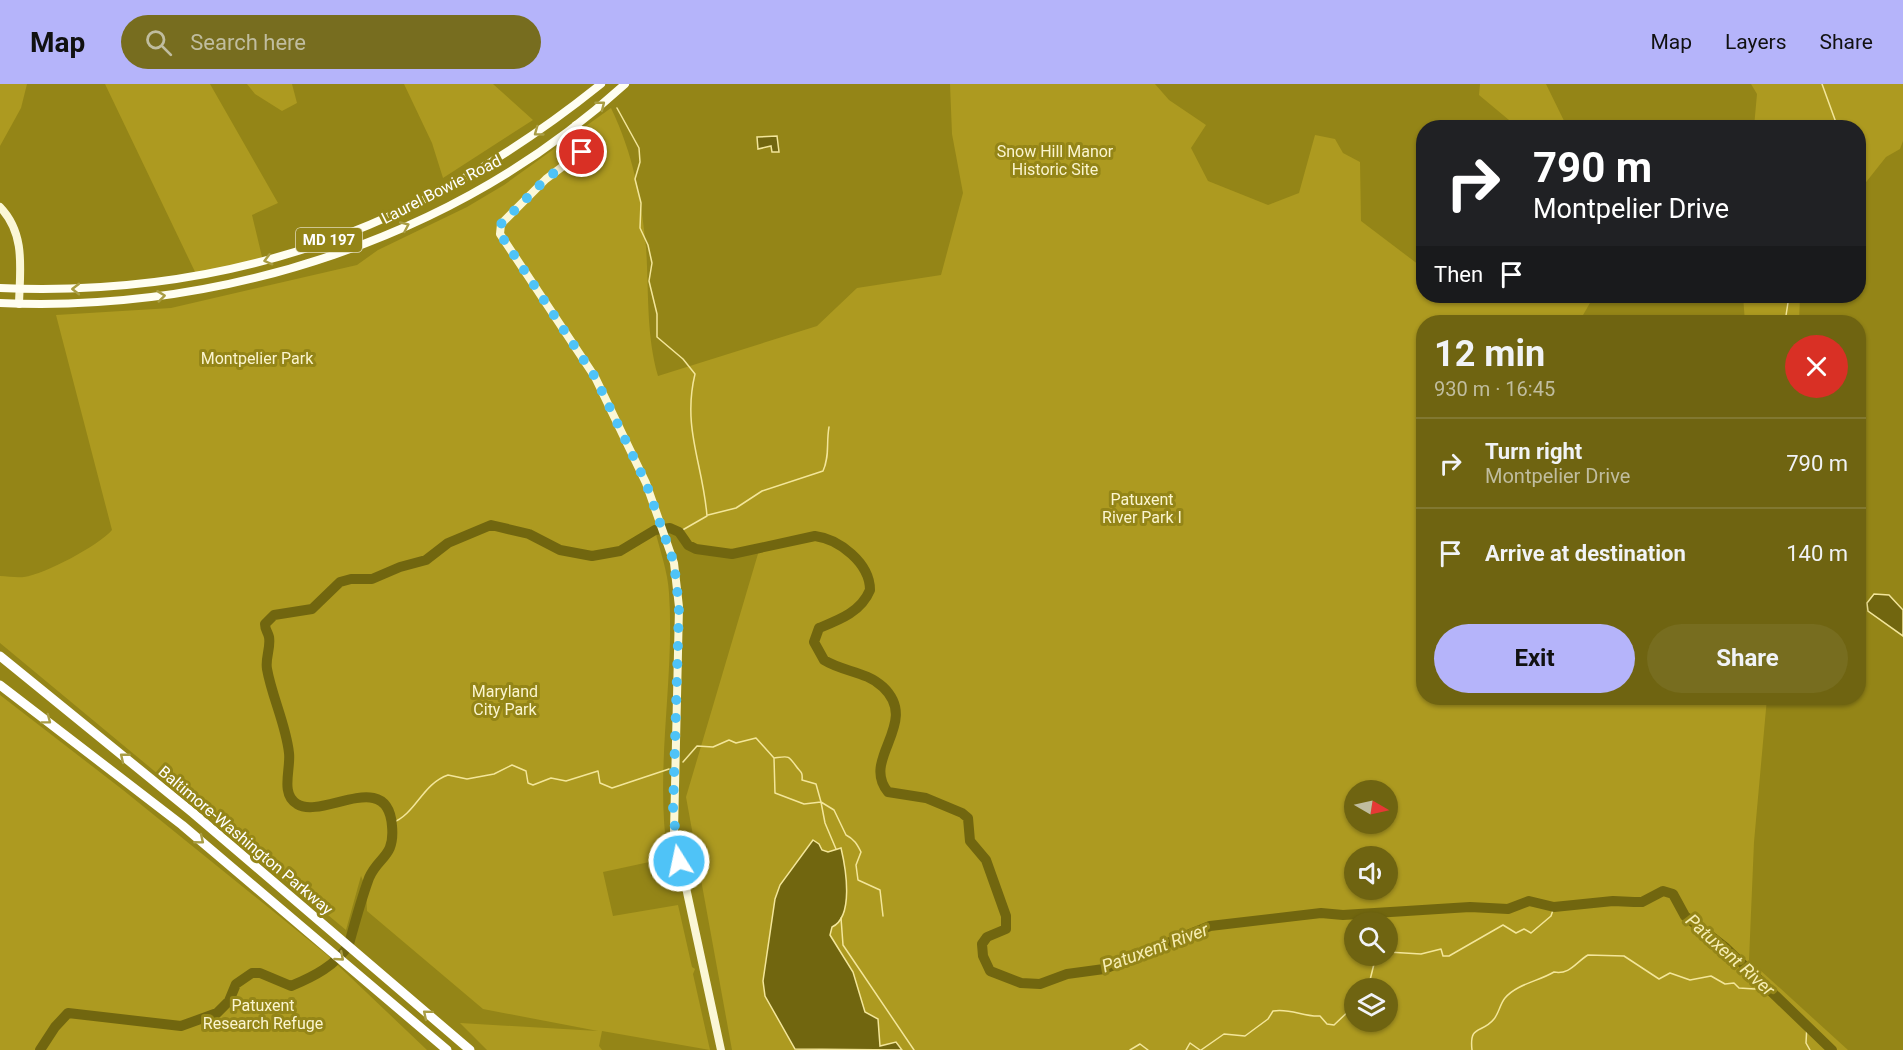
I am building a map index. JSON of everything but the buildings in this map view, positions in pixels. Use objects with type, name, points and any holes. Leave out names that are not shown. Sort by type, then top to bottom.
[{"type":"highway","name":"Baltimore-Washington Parkway","points":[[0,656],[314,916],[470,1050]]},
{"type":"highway","name":"Baltimore-Washington Parkway","points":[[0,685],[133,786],[304,927],[447,1050]]},
{"type":"main road","name":"Laurel Bowie Road","points":[[0,288],[85,289],[193,277],[275,258],[354,232],[409,209],[483,170],[569,110],[601,84]]},
{"type":"main road","name":"Laurel Bowie Road","points":[[0,303],[116,301],[172,295],[253,279],[319,261],[374,240],[452,204],[536,155],[625,84]]},
{"type":"street","points":[[576,125],[583,141],[582,152],[546,179],[506,219],[500,229],[508,248],[595,377],[646,483],[661,522],[676,574],[679,607],[674,832],[721,1050]]},
{"type":"street","points":[[0,207],[12,220],[18,233],[19,304]]},
{"type":"green space","points":[[0,84],[27,84],[21,108],[0,146]]},
{"type":"green space","points":[[105,84],[210,84],[278,203],[252,215],[263,261],[197,276]]},
{"type":"green space","points":[[247,84],[292,84],[297,103],[282,111],[255,94]]},
{"type":"green space","points":[[404,84],[493,84],[533,120],[443,178],[432,143]]},
{"type":"green space","points":[[950,84],[1155,84],[1169,100],[1206,125],[1191,148],[1208,181],[1268,205],[1299,193],[1315,135],[1335,139],[1343,153],[1360,162],[1361,221],[1416,263],[1416,303],[1590,303],[1583,315],[1416,315],[1416,705],[1766,705],[1754,842],[1749,960],[1848,1050],[732,1050],[686,797],[760,547],[715,554],[697,549],[677,532],[665,529],[655,530],[669,593],[670,626],[663,792],[668,858],[603,872],[613,916],[678,905],[692,967],[695,969],[693,974],[710,1050],[602,1031],[599,1046],[602,1050],[487,1050],[460,1023],[598,1031],[483,1009],[367,911],[366,888],[361,876],[346,930],[0,643],[0,576],[24,577],[45,571],[84,551],[112,530],[56,315],[171,308],[357,265],[378,250],[467,207],[504,185],[611,108],[625,142],[642,210],[651,345],[658,376],[817,326],[857,288],[941,275],[963,193],[952,134]]},
{"type":"green space","points":[[1480,84],[1546,84],[1564,120],[1509,120],[1479,95]]},
{"type":"green space","points":[[1751,84],[1903,84],[1903,141],[1900,149],[1886,157],[1866,182],[1866,120],[1755,120],[1757,94]]},
{"type":"green space","points":[[1744,303],[1800,303],[1799,315],[1744,315]]},
{"type":"green space","name":"Patuxent Research Refuge","points":[[0,695],[123,790],[326,954],[427,1050],[0,1050]]},
{"type":"shaded area","points":[[777,136],[779,152],[772,152],[771,146],[758,149],[757,137]]},
{"type":"shaded area","points":[[1874,594],[1889,595],[1903,610],[1903,636],[1868,611],[1867,603]]},
{"type":"shaded area","points":[[813,840],[822,850],[828,852],[841,848],[845,868],[846,903],[839,922],[832,927],[830,935],[853,972],[865,1012],[878,1019],[880,1046],[896,1042],[902,1050],[795,1049],[765,996],[763,981],[775,899],[780,885]]},
{"type":"waterway","points":[[1822,84],[1835,120]]},
{"type":"waterway","points":[[617,108],[639,148],[640,162],[635,179],[641,203],[640,228],[648,245],[652,263],[649,281],[657,314],[657,337],[683,359],[695,374],[692,393],[692,429],[707,516],[679,532]]},
{"type":"waterway","points":[[1786,315],[1788,303]]},
{"type":"waterway","points":[[708,515],[736,508],[762,491],[823,471],[827,455],[829,427]]},
{"type":"waterway","name":"Patuxent River","points":[[40,1050],[55,1027],[68,1013],[181,1026],[217,1013],[229,1001],[236,984],[252,973],[260,973],[291,986],[324,970],[338,958],[349,944],[369,878],[391,845],[392,826],[388,809],[379,800],[367,797],[308,807],[292,800],[287,781],[289,759],[287,742],[267,669],[269,637],[265,624],[274,615],[312,609],[340,582],[351,579],[372,579],[400,567],[426,560],[448,543],[491,525],[529,534],[560,550],[592,556],[620,551],[655,530],[670,528],[679,532],[688,545],[696,549],[732,554],[815,536],[834,542],[852,554],[865,571],[870,590],[855,610],[819,628],[814,642],[824,660],[876,682],[893,700],[896,714],[894,727],[881,767],[881,779],[888,792],[926,798],[962,813],[968,818],[970,841],[986,860],[1006,916],[1006,929],[987,937],[982,944],[983,956],[990,971],[1021,983],[1040,984],[1067,974],[1104,969],[1210,926],[1321,913],[1343,915],[1470,907],[1508,909],[1529,901],[1554,907],[1613,901],[1642,902],[1663,891],[1673,894],[1685,916],[1726,948],[1832,1050]]},
{"type":"waterway","points":[[683,762],[697,746],[713,747],[729,740],[736,743],[756,738],[774,758],[789,758],[801,772],[802,780],[816,784],[821,802],[834,810],[846,835],[853,840],[861,852],[856,865],[858,880],[880,890],[883,916]]},
{"type":"waterway","points":[[774,758],[775,793],[804,804],[821,802],[825,823],[836,849]]},
{"type":"waterway","points":[[392,823],[407,813],[432,785],[448,775],[467,779],[494,774],[512,765],[526,771],[528,783],[533,785],[551,778],[566,781],[598,771],[600,783],[612,788],[669,769]]},
{"type":"waterway","points":[[1398,953],[1421,954],[1441,949],[1443,956],[1449,956],[1503,925],[1516,933],[1524,929],[1531,933],[1551,916],[1554,907]]},
{"type":"waterway","points":[[841,918],[843,945],[914,1050]]},
{"type":"waterway","points":[[1472,1050],[1472,1036],[1494,1019],[1503,1000],[1510,993],[1554,972],[1569,970],[1588,955],[1624,956],[1659,979],[1670,973],[1690,980],[1711,976],[1725,984],[1734,983],[1739,988],[1771,990]]},
{"type":"waterway","points":[[1370,978],[1374,966]]},
{"type":"waterway","points":[[1201,1050],[1224,1034],[1245,1036],[1268,1019],[1273,1011],[1320,1016],[1327,1024],[1334,1025],[1344,1016]]},
{"type":"waterway","points":[[1807,1024],[1806,1043],[1810,1050]]},
{"type":"waterway","points":[[1186,1050],[1190,1043],[1200,1050]]},
{"type":"waterway","points":[[1130,1050],[1140,1044],[1148,1050]]},
{"type":"route","points":[[582,152],[577,158],[546,179],[501,224],[500,234],[589,365],[637,462],[661,522],[674,563],[679,607],[673,811],[679,861]]},
{"type":"park label","name":"Snow Hill Manor Historic Site","points":[[1055,160]]},
{"type":"park label","name":"Montpelier Park","points":[[257,358]]},
{"type":"park label","name":"Patuxent River Park I","points":[[1142,508]]},
{"type":"park label","name":"Maryland City Park","points":[[505,700]]}]
